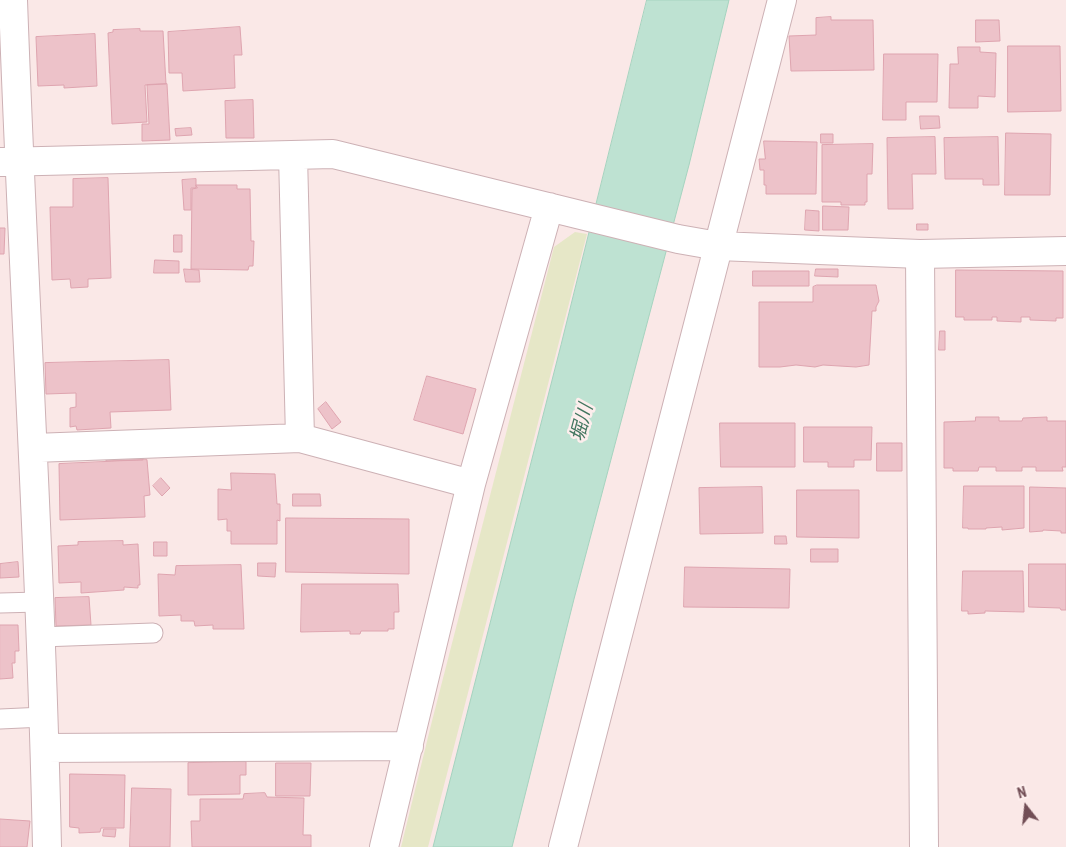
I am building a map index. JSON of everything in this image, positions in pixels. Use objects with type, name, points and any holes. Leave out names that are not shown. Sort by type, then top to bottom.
[{"type":"street","points":[[13,0],[9,162],[34,448],[47,847]]},
{"type":"street","points":[[563,847],[782,0]]},
{"type":"street","points":[[9,162],[333,154],[678,239],[718,246],[920,254],[1066,251]]},
{"type":"street","points":[[293,155],[300,438]]},
{"type":"street","points":[[384,847],[471,484],[549,207]]},
{"type":"street","points":[[920,254],[924,847]]},
{"type":"street","points":[[34,448],[300,438],[471,484]]},
{"type":"street","points":[[45,748],[409,746]]},
{"type":"lane","points":[[0,603],[39,602]]},
{"type":"lane","points":[[41,637],[153,633]]},
{"type":"lane","points":[[0,719],[44,717]]},
{"type":"shaded area","points":[[575,232],[587,234],[428,847],[401,847],[554,247]]},
{"type":"water","name":"堀川","points":[[647,0],[729,0],[689,165],[574,599],[512,847],[433,847],[561,345]]},
{"type":"building","points":[[831,17],[831,20],[873,20],[874,70],[791,71],[789,36],[816,35],[816,18]]},
{"type":"building","points":[[976,20],[999,20],[1000,41],[976,42]]},
{"type":"building","points":[[240,27],[242,55],[234,55],[235,88],[183,91],[182,73],[169,73],[168,32]]},
{"type":"building","points":[[140,29],[140,31],[163,31],[166,84],[145,85],[147,122],[112,124],[108,33],[113,32],[113,30]]},
{"type":"building","points":[[95,34],[97,86],[64,88],[64,85],[38,86],[36,37]]},
{"type":"building","points":[[1008,46],[1060,46],[1061,111],[1008,112]]},
{"type":"building","points":[[958,47],[980,47],[980,52],[996,53],[995,97],[978,96],[978,108],[949,108],[950,64],[958,64]]},
{"type":"building","points":[[884,54],[938,54],[937,102],[906,102],[906,120],[883,120]]},
{"type":"building","points":[[167,84],[170,140],[142,141],[142,124],[149,124],[147,85]]},
{"type":"building","points":[[253,100],[254,138],[226,138],[225,101]]},
{"type":"building","points":[[920,116],[939,116],[940,128],[921,129]]},
{"type":"building","points":[[191,128],[192,135],[176,136],[175,129]]},
{"type":"building","points":[[1006,133],[1051,134],[1050,195],[1005,195]]},
{"type":"building","points":[[821,134],[833,134],[833,143],[821,143]]},
{"type":"building","points":[[935,137],[936,174],[912,174],[913,209],[888,209],[887,138]]},
{"type":"building","points":[[998,137],[999,185],[983,185],[983,179],[945,179],[944,138]]},
{"type":"building","points":[[764,141],[817,142],[816,194],[766,194],[764,170],[760,170],[759,159],[765,159]]},
{"type":"building","points":[[873,144],[872,174],[867,174],[867,202],[865,202],[865,205],[841,205],[841,202],[822,202],[822,145]]},
{"type":"building","points":[[108,178],[111,278],[88,279],[88,287],[71,288],[70,279],[52,280],[50,207],[73,207],[73,179]]},
{"type":"building","points":[[196,179],[196,188],[191,188],[191,210],[184,210],[182,180]]},
{"type":"building","points":[[196,185],[237,185],[237,189],[250,189],[251,241],[254,241],[253,266],[249,266],[248,270],[191,269],[192,189],[197,188]]},
{"type":"building","points":[[823,206],[849,207],[848,230],[823,230]]},
{"type":"building","points":[[806,210],[819,211],[819,231],[805,230]]},
{"type":"building","points":[[917,224],[928,224],[928,230],[917,230]]},
{"type":"building","points":[[0,228],[5,228],[4,254],[0,254]]},
{"type":"building","points":[[174,235],[182,235],[182,252],[174,252]]},
{"type":"building","points":[[155,260],[179,261],[179,273],[154,273]]},
{"type":"building","points":[[184,269],[199,270],[200,282],[186,282]]},
{"type":"building","points":[[816,269],[838,269],[838,277],[815,276]]},
{"type":"building","points":[[956,270],[1063,271],[1063,318],[1056,318],[1056,321],[1030,320],[1030,317],[1021,317],[1021,322],[997,321],[997,317],[992,317],[992,320],[964,320],[964,317],[956,317]]},
{"type":"building","points":[[753,271],[809,271],[809,286],[753,286]]},
{"type":"building","points":[[817,285],[876,285],[879,301],[876,311],[872,311],[869,365],[856,367],[796,365],[759,367],[759,302],[813,302],[813,287]]},
{"type":"building","points":[[940,331],[945,331],[945,350],[939,350]]},
{"type":"building","points":[[169,360],[171,410],[110,412],[111,428],[77,430],[76,426],[70,427],[70,408],[76,407],[76,393],[46,394],[45,363]]},
{"type":"building","points":[[427,376],[476,389],[463,434],[414,420]]},
{"type":"building","points":[[326,402],[341,422],[332,429],[318,409]]},
{"type":"building","points":[[976,417],[999,417],[999,421],[1022,421],[1023,418],[1047,417],[1047,421],[1066,421],[1066,467],[1062,467],[1063,471],[1036,471],[1036,467],[1022,467],[1022,471],[996,471],[996,467],[979,467],[978,471],[953,471],[953,468],[944,468],[944,422],[975,421]]},
{"type":"building","points":[[720,423],[795,423],[795,467],[721,467]]},
{"type":"building","points":[[804,427],[872,427],[871,460],[854,460],[854,467],[828,467],[828,462],[804,462]]},
{"type":"building","points":[[877,443],[902,443],[902,471],[877,471]]},
{"type":"building","points":[[143,457],[143,460],[106,461],[106,459]]},
{"type":"building","points":[[147,460],[150,495],[144,496],[145,517],[60,520],[59,464]]},
{"type":"building","points":[[231,473],[275,474],[277,504],[280,504],[280,521],[277,520],[277,544],[231,544],[231,531],[227,531],[227,519],[218,520],[218,489],[231,490]]},
{"type":"building","points":[[161,478],[170,488],[162,496],[153,486]]},
{"type":"building","points":[[964,486],[1024,486],[1024,528],[1002,530],[1002,527],[986,529],[963,528]]},
{"type":"building","points":[[762,487],[763,533],[700,534],[699,488]]},
{"type":"building","points":[[1030,487],[1066,488],[1066,533],[1043,530],[1030,532]]},
{"type":"building","points":[[797,490],[859,490],[859,538],[797,537]]},
{"type":"building","points":[[293,494],[320,494],[321,506],[293,506]]},
{"type":"building","points":[[286,518],[409,519],[409,574],[286,572]]},
{"type":"building","points":[[775,536],[786,536],[787,544],[775,544]]},
{"type":"building","points":[[123,541],[123,545],[138,544],[140,585],[138,585],[138,588],[124,587],[124,590],[81,593],[81,582],[59,583],[58,546],[78,545],[78,542]]},
{"type":"building","points":[[154,542],[167,542],[167,556],[154,556]]},
{"type":"building","points":[[811,549],[838,549],[838,562],[811,562]]},
{"type":"building","points":[[18,562],[19,577],[0,578],[0,564]]},
{"type":"building","points":[[258,563],[276,563],[275,577],[258,576]]},
{"type":"building","points":[[1029,564],[1066,564],[1066,610],[1061,610],[1060,608],[1029,607]]},
{"type":"building","points":[[241,565],[244,629],[213,629],[213,625],[195,626],[194,621],[181,621],[181,615],[159,616],[158,574],[175,575],[176,566]]},
{"type":"building","points":[[685,567],[790,569],[789,608],[684,607]]},
{"type":"building","points":[[963,571],[1023,571],[1024,612],[985,611],[985,613],[968,614],[968,611],[962,611]]},
{"type":"building","points":[[302,584],[398,584],[399,612],[394,612],[394,629],[388,629],[388,631],[361,631],[360,634],[350,634],[350,631],[301,632]]},
{"type":"building","points":[[89,597],[91,625],[56,626],[55,598]]},
{"type":"building","points":[[0,625],[18,625],[19,651],[15,651],[15,663],[12,663],[13,678],[0,679]]},
{"type":"building","points":[[246,762],[246,775],[240,775],[240,794],[188,795],[188,763]]},
{"type":"building","points":[[276,763],[311,763],[310,796],[276,796]]},
{"type":"building","points":[[70,774],[125,775],[124,828],[101,828],[100,832],[79,833],[79,828],[70,827]]},
{"type":"building","points":[[132,788],[171,789],[170,847],[130,847]]},
{"type":"building","points":[[265,793],[267,797],[304,798],[303,835],[311,835],[311,847],[192,847],[191,821],[200,821],[200,799],[243,799],[244,794]]},
{"type":"building","points":[[0,819],[30,821],[27,847],[0,847]]},
{"type":"building","points":[[104,829],[116,829],[115,837],[103,836]]}]
